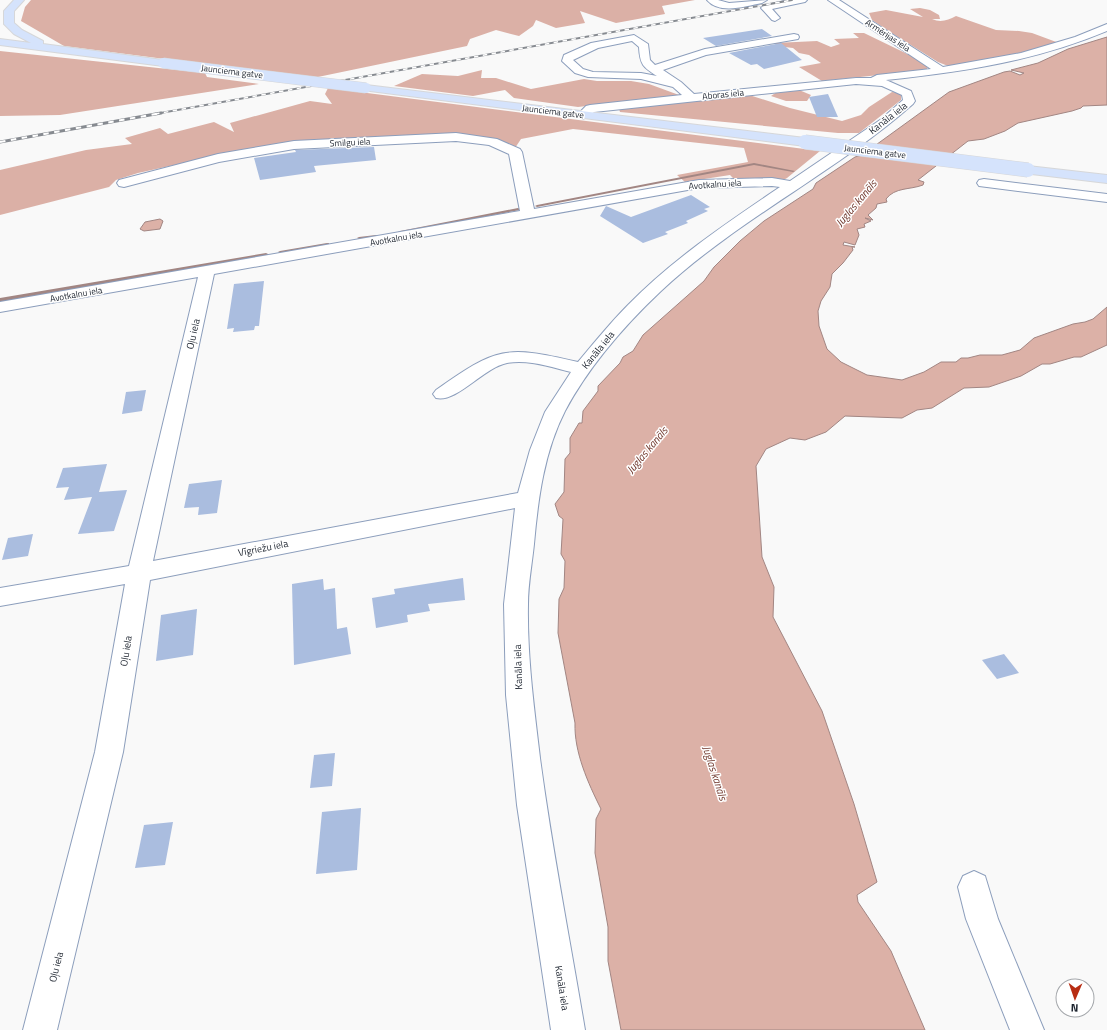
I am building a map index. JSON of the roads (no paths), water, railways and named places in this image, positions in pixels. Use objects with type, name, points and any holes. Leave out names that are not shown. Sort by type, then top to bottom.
[{"type":"main road","points":[[19,0],[9,11],[9,24],[18,32],[34,41],[71,51]]},
{"type":"main road","name":"Jaunciema gatve","points":[[0,42],[1107,179]]},
{"type":"main road","points":[[0,47],[34,51],[71,51]]},
{"type":"street","points":[[712,0],[718,5],[725,6],[762,0]]},
{"type":"street","points":[[775,18],[766,8],[802,0]]},
{"type":"street","name":"Armērijas iela","points":[[833,0],[942,71]]},
{"type":"street","points":[[864,80],[968,68],[1024,57],[1107,27]]},
{"type":"street","points":[[677,84],[641,76],[592,75],[579,71],[567,61],[568,57],[594,45],[634,38],[644,46],[644,60],[654,70],[677,84],[690,97]]},
{"type":"street","points":[[654,70],[674,61],[699,53],[794,38]]},
{"type":"street","name":"Aboras iela","points":[[583,114],[590,109],[690,97],[864,80]]},
{"type":"street","name":"Kanāla iela","points":[[568,1030],[532,805],[519,696],[516,604],[527,499],[540,450],[555,412],[582,369],[633,309],[658,285],[726,230],[884,123],[909,101],[907,93],[900,89],[864,80]]},
{"type":"street","name":"Smilgu iela","points":[[124,183],[218,158],[294,146],[456,138],[492,142],[515,152],[528,215]]},
{"type":"street","name":"Avotkalnu iela","points":[[0,307],[699,184],[772,182],[792,184]]},
{"type":"street","points":[[984,184],[1107,198]]},
{"type":"street","name":"Oļu iela","points":[[40,1030],[109,752],[139,572],[207,271]]},
{"type":"street","points":[[443,394],[487,364],[512,356],[539,359],[582,369]]},
{"type":"street","name":"Vīgriežu iela","points":[[0,596],[139,572],[464,509],[527,499]]},
{"type":"street","points":[[974,887],[982,919],[1027,1030]]},
{"type":"water","name":"Juglas kanāls","points":[[1107,37],[1107,105],[1083,106],[1072,111],[1018,123],[1005,131],[984,139],[968,141],[918,180],[924,182],[923,185],[894,192],[886,199],[887,202],[877,204],[876,208],[868,215],[873,220],[865,218],[871,221],[864,224],[865,227],[857,229],[859,235],[855,245],[844,242],[843,245],[855,247],[852,247],[853,250],[832,274],[830,287],[821,301],[818,311],[819,326],[827,349],[841,362],[867,375],[902,380],[924,372],[941,362],[956,362],[961,358],[980,355],[1002,355],[1020,350],[1034,338],[1073,324],[1093,319],[1107,307],[1107,345],[1081,357],[1074,357],[1050,364],[1042,364],[1021,376],[989,387],[964,388],[932,408],[917,410],[902,418],[845,416],[826,432],[805,440],[790,438],[766,449],[756,466],[762,557],[774,587],[773,617],[822,711],[854,804],[877,882],[857,895],[858,902],[891,951],[925,1030],[621,1030],[608,961],[608,927],[595,853],[596,819],[601,809],[591,789],[579,756],[575,734],[575,723],[558,633],[559,599],[564,588],[565,561],[561,554],[563,519],[559,516],[555,504],[564,492],[565,459],[570,453],[570,438],[579,423],[582,423],[583,411],[598,391],[598,386],[620,363],[623,357],[633,351],[643,335],[704,281],[714,267],[740,241],[764,221],[813,189],[816,183],[855,157],[862,155],[949,92],[1004,72],[1010,71],[1020,75],[1024,73],[1011,70],[1038,63],[1068,49]]},
{"type":"water","points":[[160,219],[163,221],[160,229],[144,231],[140,229],[145,222]]},
{"type":"waterway","points":[[537,206],[754,164],[793,171]]},
{"type":"waterway","points":[[400,232],[518,209]]},
{"type":"waterway","points":[[359,238],[376,236]]},
{"type":"waterway","points":[[280,252],[327,244]]},
{"type":"waterway","points":[[0,300],[266,254]]},
{"type":"railway","points":[[155,114],[792,0]]},
{"type":"railway","points":[[0,142],[161,113]]}]
